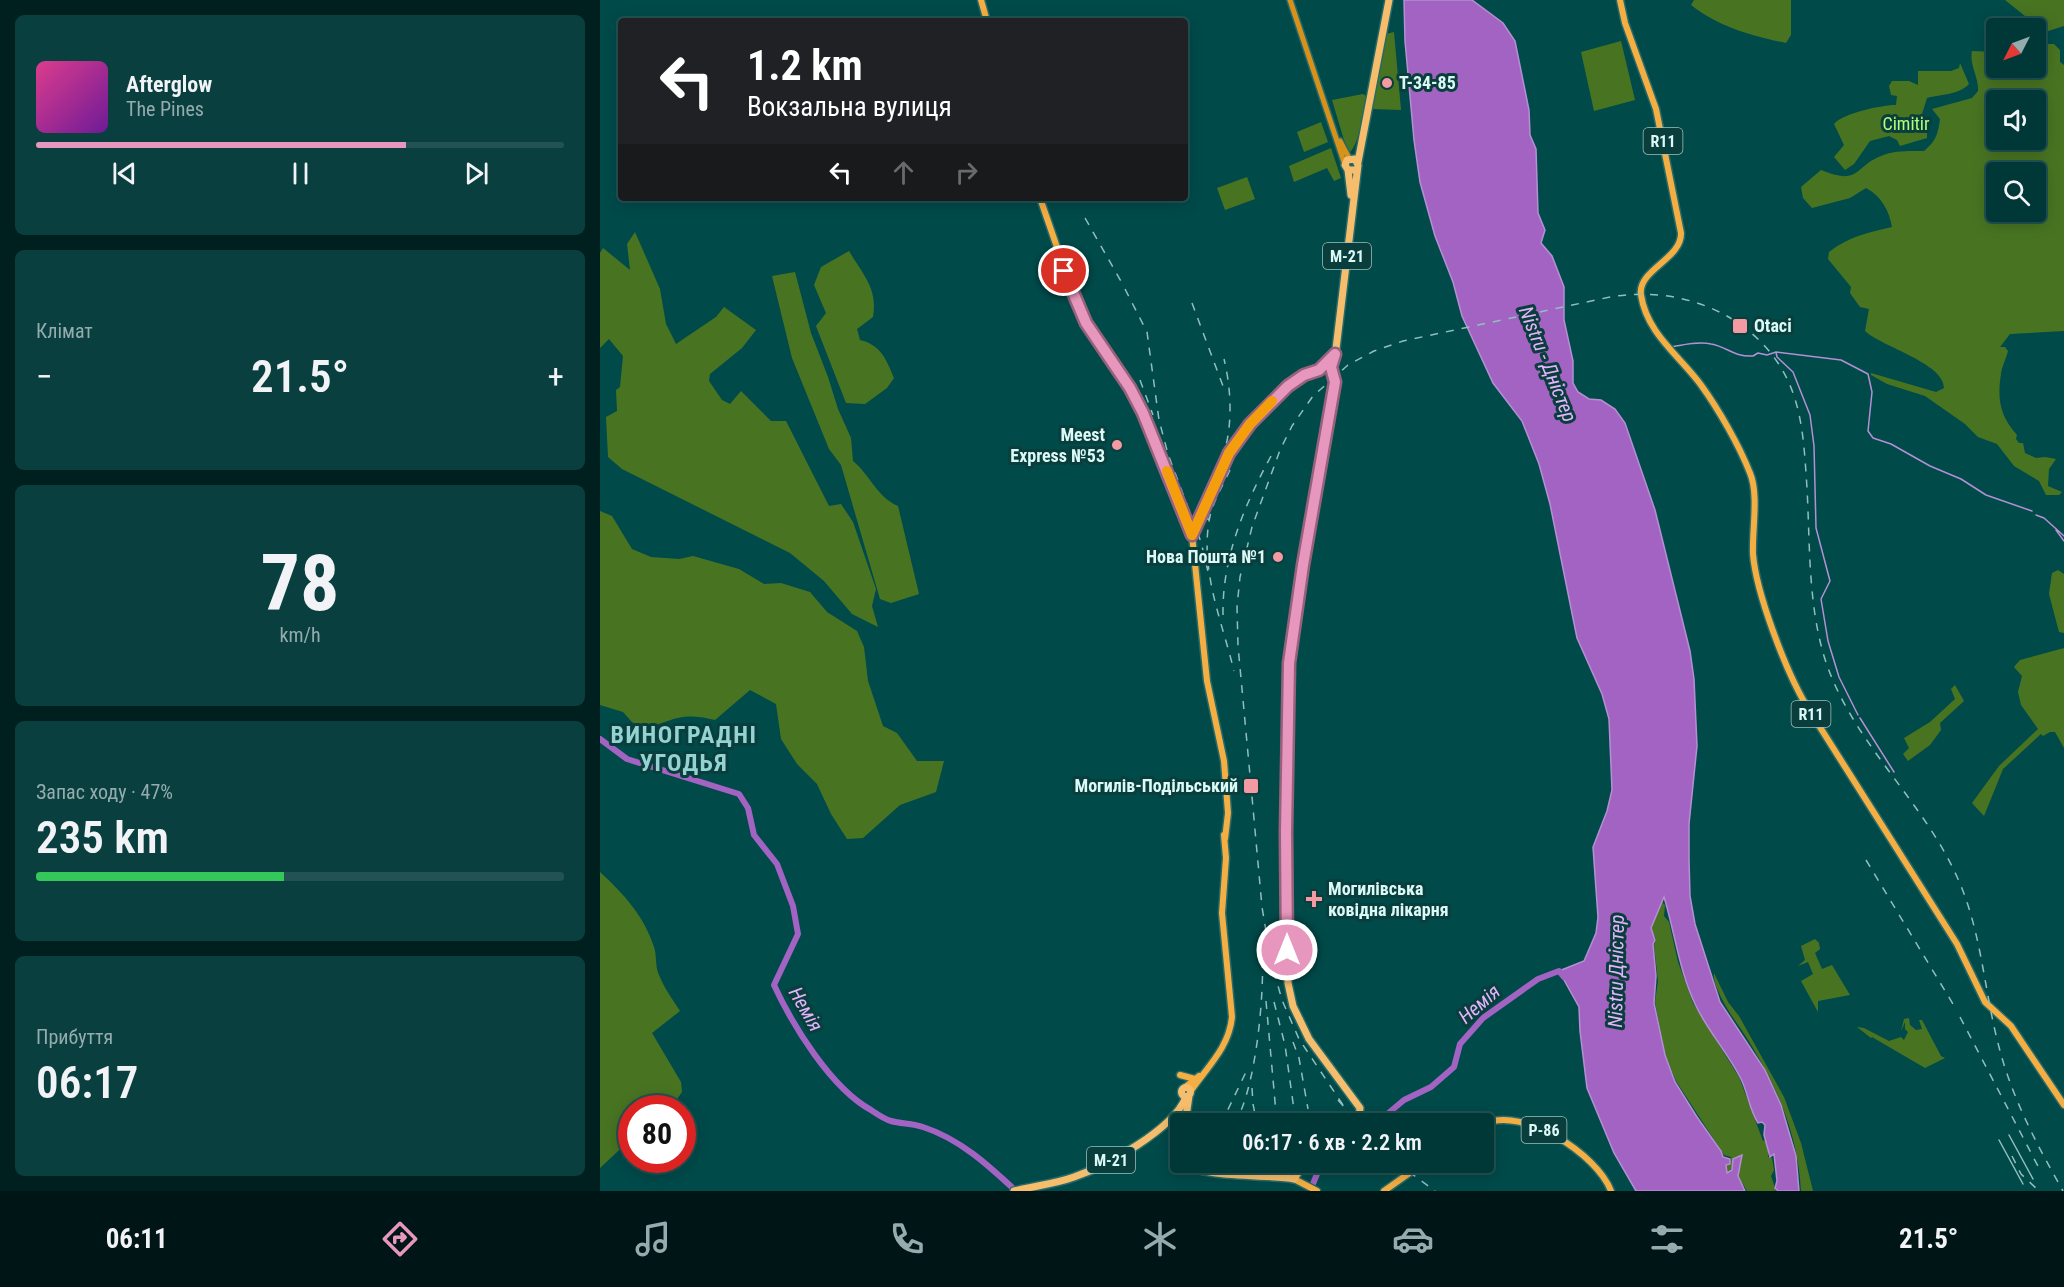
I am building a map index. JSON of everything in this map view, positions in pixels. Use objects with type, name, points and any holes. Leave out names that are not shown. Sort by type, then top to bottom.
[{"type":"highway","name":"М-21","points":[[1360,1113],[1360,1108],[1309,1039],[1293,1006],[1287,971],[1286,832],[1289,663],[1302,571],[1335,382],[1333,364],[1360,145],[1389,0]]},
{"type":"highway","name":"М-21","points":[[1352,210],[1348,163],[1360,145]]},
{"type":"highway","points":[[1348,163],[1357,166]]},
{"type":"highway","points":[[1348,163],[1357,166]]},
{"type":"highway","name":"М-21","points":[[1014,1191],[1070,1179],[1095,1169],[1169,1122],[1185,1098]]},
{"type":"highway","points":[[1185,1098],[1185,1113]]},
{"type":"highway","points":[[1230,1173],[1250,1177],[1294,1179],[1298,1173]]},
{"type":"main road","points":[[981,0],[986,18]]},
{"type":"main road","points":[[1292,0],[1348,163]]},
{"type":"main road","name":"R11","points":[[1620,0],[1625,23],[1658,114],[1681,233],[1678,247],[1650,275],[1641,290],[1643,304],[1659,339],[1701,384],[1750,472],[1754,490],[1756,575],[1781,649],[1800,695],[1952,935],[1970,967],[1985,1002],[2011,1026],[2064,1105]]},
{"type":"main road","points":[[1041,201],[1076,302],[1143,413],[1192,535],[1207,681],[1227,792],[1222,913],[1232,1017],[1230,1033],[1223,1048],[1185,1098]]},
{"type":"main road","points":[[1192,535],[1229,453],[1250,424],[1288,386],[1304,375],[1333,364]]},
{"type":"main road","points":[[1319,370],[1333,364]]},
{"type":"main road","points":[[1185,1098],[1195,1079],[1204,1072]]},
{"type":"main road","points":[[1180,1075],[1195,1079]]},
{"type":"main road","name":"Р-86","points":[[1494,1121],[1501,1119],[1529,1123],[1560,1140],[1596,1167],[1611,1191]]},
{"type":"main road","points":[[1384,1191],[1409,1173]]},
{"type":"main road","points":[[1294,1179],[1317,1191]]},
{"type":"green space","points":[[1694,0],[1791,0],[1791,35],[1786,43],[1736,30],[1702,13],[1691,5]]},
{"type":"green space","points":[[2005,0],[2064,0],[2064,26],[2046,32],[2046,18],[2028,18]]},
{"type":"green space","points":[[1394,32],[1401,110],[1372,109],[1386,34]]},
{"type":"green space","points":[[1621,41],[1635,100],[1594,111],[1581,52]]},
{"type":"green space","points":[[2046,44],[2054,44],[2060,50],[2060,62],[2064,65],[2064,331],[2010,334],[2000,347],[2005,347],[2008,351],[2002,368],[1999,391],[2003,414],[2017,435],[2016,439],[2019,443],[2023,443],[2025,453],[2036,458],[2056,459],[2049,469],[2048,486],[2062,492],[2059,495],[2046,495],[2039,481],[2014,466],[1997,444],[1978,437],[1965,424],[1925,396],[1887,384],[1871,375],[1871,373],[1936,392],[1944,388],[1941,379],[1923,363],[1865,331],[1869,309],[1860,307],[1850,293],[1851,287],[1828,259],[1829,252],[1844,242],[1892,227],[1889,215],[1884,204],[1866,188],[1850,198],[1812,208],[1803,198],[1801,187],[1821,170],[1850,176],[1872,160],[1886,154],[1924,151],[1934,140],[1940,119],[1932,109],[1972,98],[1978,91],[1972,51],[1986,52],[1986,78],[2046,78]]},
{"type":"green space","name":"Cimitir","points":[[1960,63],[1969,84],[1955,92],[1927,98],[1922,114],[1927,123],[1927,138],[1900,146],[1897,140],[1889,136],[1870,141],[1854,164],[1845,170],[1834,157],[1844,145],[1834,124],[1839,120],[1863,110],[1896,105],[1897,96],[1891,95],[1889,86],[1892,81],[1909,81],[1918,85],[1918,71],[1951,71],[1959,68]]},
{"type":"green space","points":[[1363,94],[1366,96],[1361,126],[1350,152],[1332,100]]},
{"type":"green space","points":[[1321,122],[1328,142],[1304,152],[1297,132]]},
{"type":"green space","points":[[1331,148],[1341,178],[1334,181],[1327,168],[1294,182],[1289,166]]},
{"type":"green space","points":[[1247,177],[1255,199],[1225,210],[1217,188]]},
{"type":"green space","points":[[635,232],[660,289],[666,324],[676,344],[716,317],[724,307],[756,330],[742,348],[710,374],[709,381],[722,400],[730,404],[741,391],[771,421],[786,421],[829,506],[841,504],[853,522],[876,589],[872,606],[878,627],[852,614],[824,581],[790,553],[622,469],[608,457],[606,417],[617,411],[616,390],[620,387],[623,356],[609,339],[600,348],[600,253],[603,248],[630,270],[627,244]]},
{"type":"green space","points":[[849,251],[868,282],[873,298],[873,317],[857,329],[860,340],[878,349],[894,378],[887,388],[865,404],[846,403],[816,326],[826,313],[814,285],[821,267]]},
{"type":"green space","points":[[795,272],[811,333],[838,409],[851,438],[853,461],[884,497],[898,506],[919,594],[891,603],[880,599],[841,465],[829,449],[792,358],[772,276]]},
{"type":"green space","points":[[600,511],[612,516],[632,549],[651,557],[679,559],[693,556],[739,569],[764,584],[781,583],[810,592],[827,612],[857,631],[864,647],[868,681],[883,726],[897,733],[917,761],[944,761],[936,792],[900,805],[863,838],[847,839],[831,814],[817,784],[797,764],[781,739],[776,704],[750,690],[715,720],[686,717],[645,729],[632,722],[623,712],[600,705]]},
{"type":"green space","points":[[2058,570],[2064,574],[2064,633],[2059,632],[2049,594],[2052,573]]},
{"type":"green space","points":[[2064,648],[2064,748],[2055,732],[2043,736],[2041,734],[2003,769],[1984,816],[1972,803],[1999,766],[2038,729],[2021,705],[2018,692],[2022,676],[2014,667],[2020,660]]},
{"type":"green space","points":[[1955,685],[1964,701],[1940,723],[1941,730],[1930,745],[1908,761],[1903,754],[1909,748],[1904,738],[1930,722],[1955,699],[1951,689]]},
{"type":"green space","points":[[600,872],[625,897],[645,925],[654,947],[659,975],[680,1011],[652,1033],[681,1082],[682,1092],[680,1095],[618,1095],[618,1151],[600,1168]]},
{"type":"green space","points":[[1662,902],[1665,905],[1664,916],[1669,922],[1678,962],[1693,1003],[1739,1077],[1763,1141],[1765,1140],[1768,1147],[1768,1157],[1772,1158],[1774,1170],[1771,1176],[1776,1191],[1747,1191],[1738,1176],[1742,1156],[1727,1174],[1726,1166],[1731,1161],[1731,1157],[1724,1155],[1676,1081],[1665,1054],[1655,1002],[1658,981],[1654,945],[1656,939],[1651,928]]},
{"type":"green space","points":[[1815,939],[1820,949],[1815,953],[1822,969],[1832,965],[1850,995],[1818,1001],[1818,1012],[1801,981],[1813,974],[1808,962],[1798,966],[1805,960],[1801,946]]},
{"type":"green space","points":[[1714,973],[1728,1002],[1739,1016],[1784,1097],[1801,1143],[1813,1191],[1801,1191],[1795,1147],[1782,1106],[1764,1067],[1723,1001],[1716,986]]},
{"type":"green space","points":[[1909,1018],[1910,1025],[1916,1030],[1922,1029],[1919,1020],[1922,1020],[1941,1056],[1945,1058],[1925,1068],[1871,1038],[1857,1027],[1864,1028],[1889,1041],[1901,1037],[1904,1040],[1908,1032],[1905,1029],[1905,1022],[1901,1031],[1904,1019]]},
{"type":"water","points":[[1404,0],[1472,0],[1503,23],[1515,41],[1529,110],[1530,135],[1536,149],[1538,213],[1545,230],[1541,243],[1552,256],[1564,287],[1564,320],[1573,361],[1573,383],[1578,392],[1589,399],[1601,400],[1615,409],[1625,423],[1655,510],[1690,651],[1694,679],[1697,746],[1689,824],[1690,896],[1695,924],[1720,1002],[1765,1070],[1781,1105],[1796,1156],[1799,1191],[1778,1191],[1775,1188],[1777,1181],[1774,1154],[1770,1157],[1764,1135],[1765,1125],[1762,1122],[1758,1123],[1740,1077],[1706,1024],[1690,993],[1664,897],[1651,928],[1655,940],[1653,944],[1656,976],[1654,1003],[1665,1055],[1675,1082],[1723,1157],[1730,1159],[1730,1164],[1726,1165],[1727,1173],[1732,1170],[1733,1159],[1742,1155],[1738,1176],[1745,1191],[1636,1191],[1614,1153],[1587,1088],[1579,1007],[1559,971],[1584,961],[1596,933],[1598,917],[1593,847],[1607,811],[1612,790],[1609,719],[1602,694],[1577,638],[1550,504],[1539,464],[1522,421],[1493,383],[1462,316],[1453,282],[1435,236],[1420,182],[1414,140],[1405,41]]},
{"type":"waterway","points":[[1671,347],[1706,343],[1746,356],[1776,352],[1841,360],[1868,374],[1872,392],[1868,431],[1873,438],[1891,444],[1930,466],[1961,479],[1986,495],[2032,511]]},
{"type":"waterway","points":[[1776,352],[1777,357],[1793,372],[1810,415],[1814,446],[1816,528],[1830,581],[1821,599],[1828,641],[1839,677],[1858,715]]},
{"type":"waterway","points":[[2036,515],[2044,518],[2064,536]]},
{"type":"waterway","points":[[2056,530],[2064,541]]},
{"type":"waterway","points":[[1860,718],[1894,772]]},
{"type":"waterway","name":"Немія","points":[[600,739],[627,759],[739,794],[748,808],[754,835],[777,864],[793,906],[798,934],[774,985],[802,1037],[828,1072],[856,1100],[888,1120],[919,1126],[949,1138],[984,1162],[1016,1191]]},
{"type":"waterway","name":"Немія","points":[[1389,1113],[1404,1100],[1431,1087],[1454,1067],[1460,1044],[1483,1018],[1538,979],[1559,971],[1564,977]]},
{"type":"waterway","name":"Немія","points":[[1310,1191],[1317,1173]]},
{"type":"tram line","points":[[2009,1135],[2033,1179]]},
{"type":"tram line","points":[[1999,1140],[2023,1184]]},
{"type":"railway","points":[[1085,218],[1122,283]]},
{"type":"railway","points":[[1125,289],[1147,332],[1159,420],[1168,454],[1201,542],[1209,576]]},
{"type":"railway","points":[[1343,1105],[1299,1039],[1282,1000],[1271,961],[1262,907],[1238,646],[1237,607],[1240,577],[1252,527],[1280,450],[1292,426],[1313,396],[1348,365],[1374,351],[1403,341],[1610,297],[1634,294],[1658,295],[1704,305],[1745,328],[1763,344],[1778,363],[1793,392],[1803,439],[1812,594],[1824,656],[1836,687],[1851,715],[1926,822],[1958,879],[1972,920],[2004,1066],[2026,1121],[2063,1191]]},
{"type":"railway","points":[[1192,303],[1223,386]]},
{"type":"railway","points":[[1208,520],[1207,501],[1224,453],[1229,430],[1229,394],[1224,359]]},
{"type":"railway","points":[[1140,380],[1153,415]]},
{"type":"railway","points":[[1223,615],[1226,573],[1236,533],[1271,456]]},
{"type":"railway","points":[[1230,470],[1210,516],[1207,556],[1213,595],[1234,671]]},
{"type":"railway","points":[[1866,860],[1953,1004]]},
{"type":"railway","points":[[1240,1113],[1248,1089],[1257,1040],[1262,990],[1262,951]]},
{"type":"railway","points":[[1266,1001],[1276,1113]]},
{"type":"railway","points":[[1274,1002],[1285,1045],[1294,1113]]},
{"type":"railway","points":[[1960,1017],[2040,1170]]},
{"type":"railway","points":[[1293,1042],[1299,1058],[1308,1109]]},
{"type":"railway","points":[[1226,1113],[1246,1072]]},
{"type":"railway","points":[[1252,1088],[1255,1113]]},
{"type":"railway","points":[[1338,1100],[1349,1113]]},
{"type":"railway","points":[[2012,1156],[2021,1174],[2039,1191]]},
{"type":"railway","points":[[1411,1173],[1435,1191]]},
{"type":"slow traffic","points":[[1167,471],[1192,535],[1229,453],[1258,414],[1272,401]]},
{"type":"place","name":"Т-34-85","points":[[1387,83]]},
{"type":"place","name":"Otaci","points":[[1740,326]]},
{"type":"place","name":"Meest Express №53","points":[[1117,445]]},
{"type":"place","name":"Нова Пошта №1","points":[[1278,557]]},
{"type":"place","name":"Могилів-Подільський","points":[[1251,786]]},
{"type":"place","name":"Могилівська ковідна лікарня","points":[[1314,899]]},
{"type":"district","name":"ВИНОГРАДНІ УГОДЬЯ","points":[[684,749]]},
{"type":"route","points":[[1064,271],[1086,323],[1130,388],[1143,413],[1192,535],[1237,440],[1258,414],[1288,386],[1304,375],[1319,370],[1335,354],[1331,367],[1335,382],[1305,550],[1289,663],[1286,832],[1287,950]]},
{"type":"water label","name":"Nistru - Дністер","points":[[1548,364]]},
{"type":"water label","name":"Nistru Дністер","points":[[1616,971]]}]
